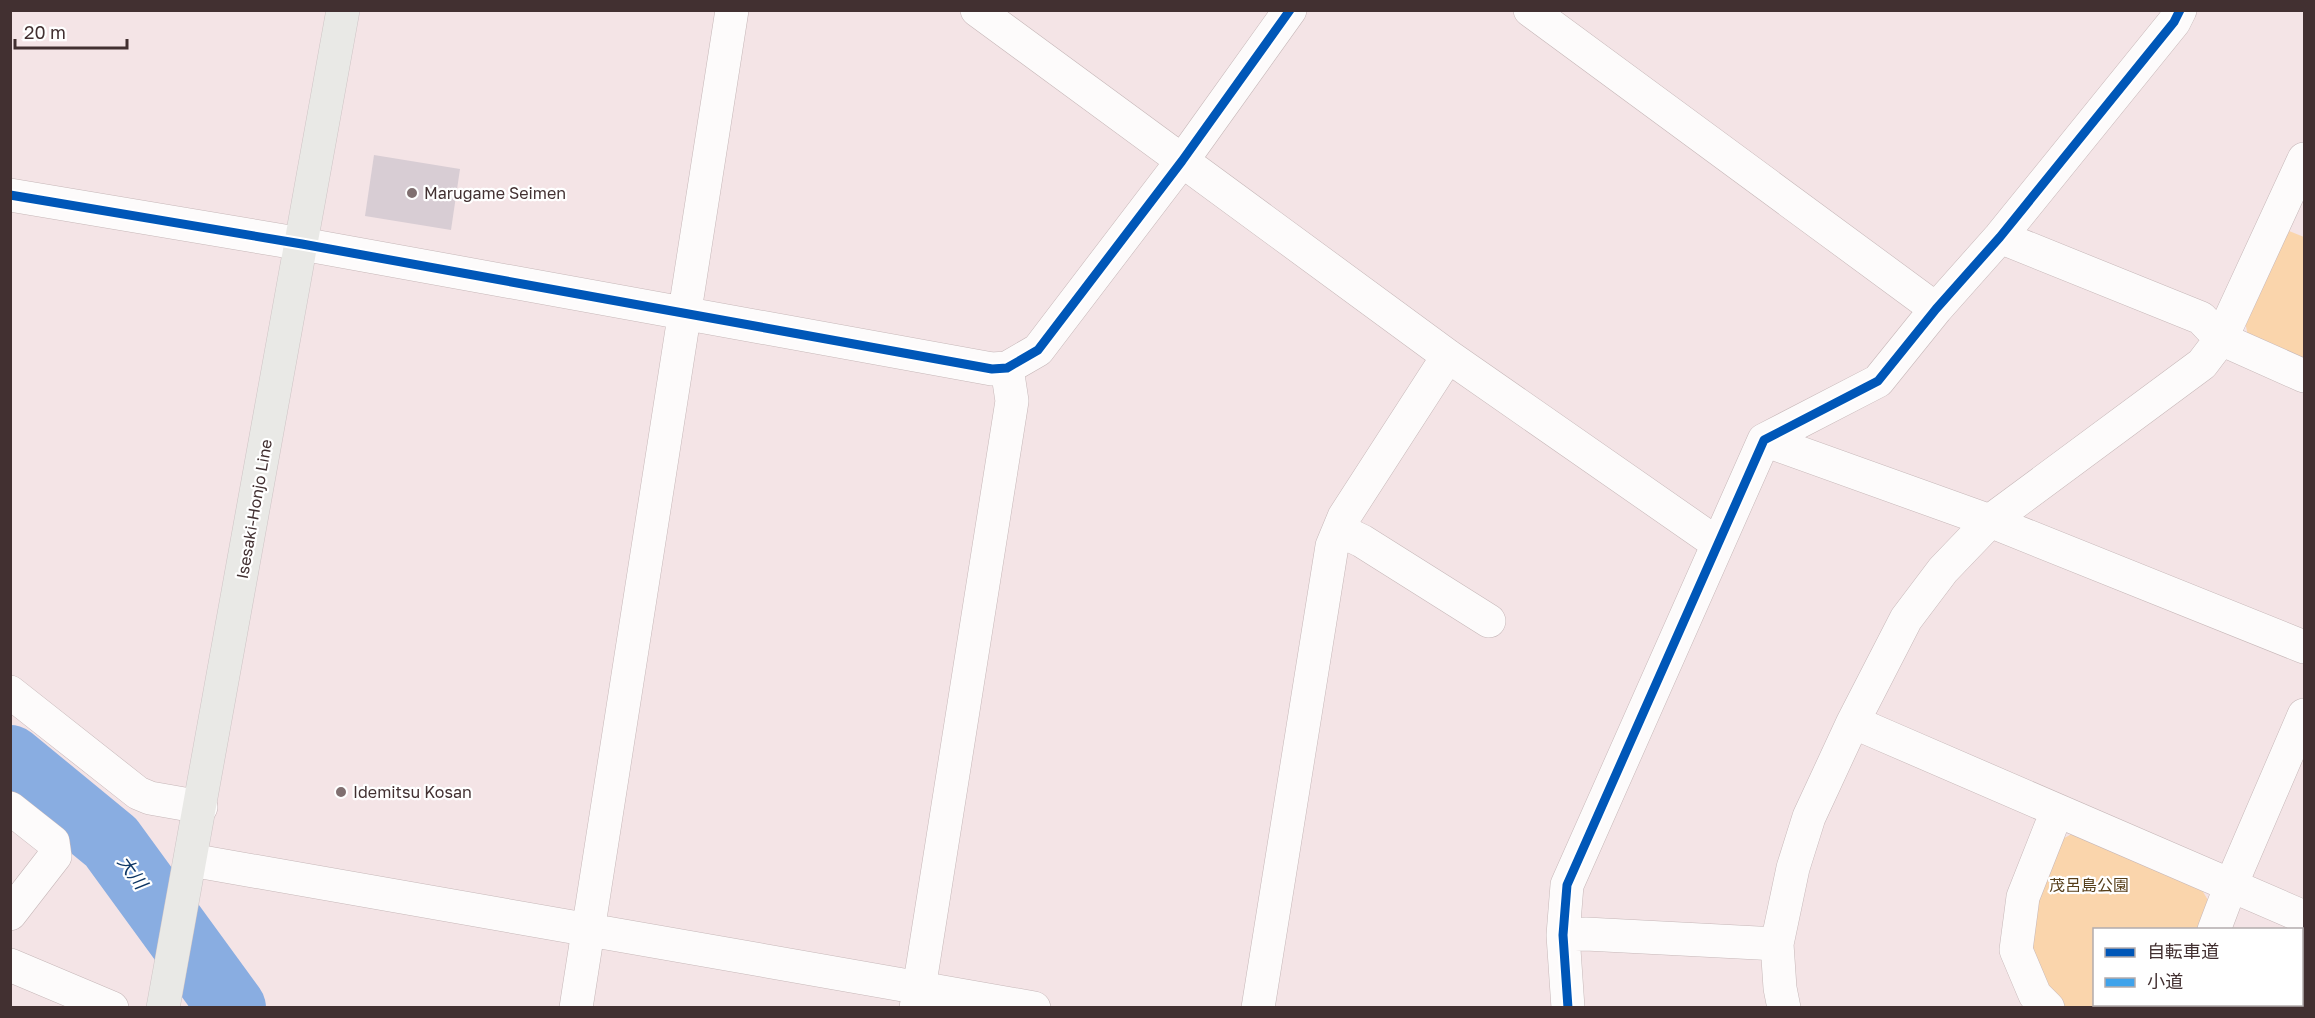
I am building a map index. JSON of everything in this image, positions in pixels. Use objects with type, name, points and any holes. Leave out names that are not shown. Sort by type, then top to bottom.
[{"type":"main road","name":"Isesaki-Honjo Line","points":[[163,1008],[171,976],[343,10]]},
{"type":"street","points":[[576,1008],[732,10]]},
{"type":"street","points":[[976,10],[1448,356],[1718,544]]},
{"type":"street","points":[[10,195],[302,244],[992,369],[1007,368],[1038,350],[1182,161],[1290,10]]},
{"type":"street","points":[[1530,10],[1936,309]]},
{"type":"street","points":[[1568,1008],[1563,935],[1567,885],[1764,441],[1878,381],[1936,309],[2000,237],[2170,14]]},
{"type":"street","points":[[1784,1008],[1780,988],[1777,944],[1793,868],[1809,817],[1853,722],[1906,619],[1943,570],[1990,521],[2202,364],[2221,339],[2304,159]]},
{"type":"street","points":[[2000,237],[2201,318],[2221,339],[2304,376]]},
{"type":"street","points":[[1258,1008],[1332,546],[1344,517],[1448,356]]},
{"type":"street","points":[[918,997],[1012,401],[1007,368]]},
{"type":"street","points":[[1764,441],[1990,521],[2304,647]]},
{"type":"street","points":[[1339,530],[1362,541],[1489,621]]},
{"type":"street","points":[[10,692],[138,793],[150,798],[201,807]]},
{"type":"street","points":[[2215,928],[2304,715]]},
{"type":"street","points":[[1853,722],[2304,917]]},
{"type":"street","points":[[10,808],[53,842],[55,856],[10,914]]},
{"type":"street","points":[[2048,1008],[2035,995],[2016,950],[2024,897],[2057,811]]},
{"type":"street","points":[[190,865],[589,929],[918,997],[1034,1008]]},
{"type":"street","points":[[1563,935],[1586,934],[1777,944]]},
{"type":"street","points":[[10,964],[112,1008]]},
{"type":"green space","points":[[2284,229],[2304,237],[2304,359],[2248,336],[2244,317]]},
{"type":"green space","name":"茂呂島公園","points":[[2077,831],[2197,882],[2208,900],[2197,928],[2093,928],[2093,1006],[2167,1007],[2061,1007],[2026,952],[2035,901],[2059,841]]},
{"type":"building","name":"Marugame Seimen","points":[[374,155],[460,169],[451,230],[365,216]]},
{"type":"waterway","name":"大川","points":[[10,759],[111,842],[232,1008]]},
{"type":"cycle path","points":[[10,195],[302,244],[992,369],[1007,368],[1038,350],[1182,161],[1290,10]]},
{"type":"cycle path","points":[[1568,1008],[1563,935],[1567,885],[1764,440],[1878,381],[1936,309],[2000,237],[2174,22],[2180,10]]},
{"type":"place","name":"Marugame Seimen","points":[[412,193]]},
{"type":"place","name":"Idemitsu Kosan","points":[[341,792]]}]
